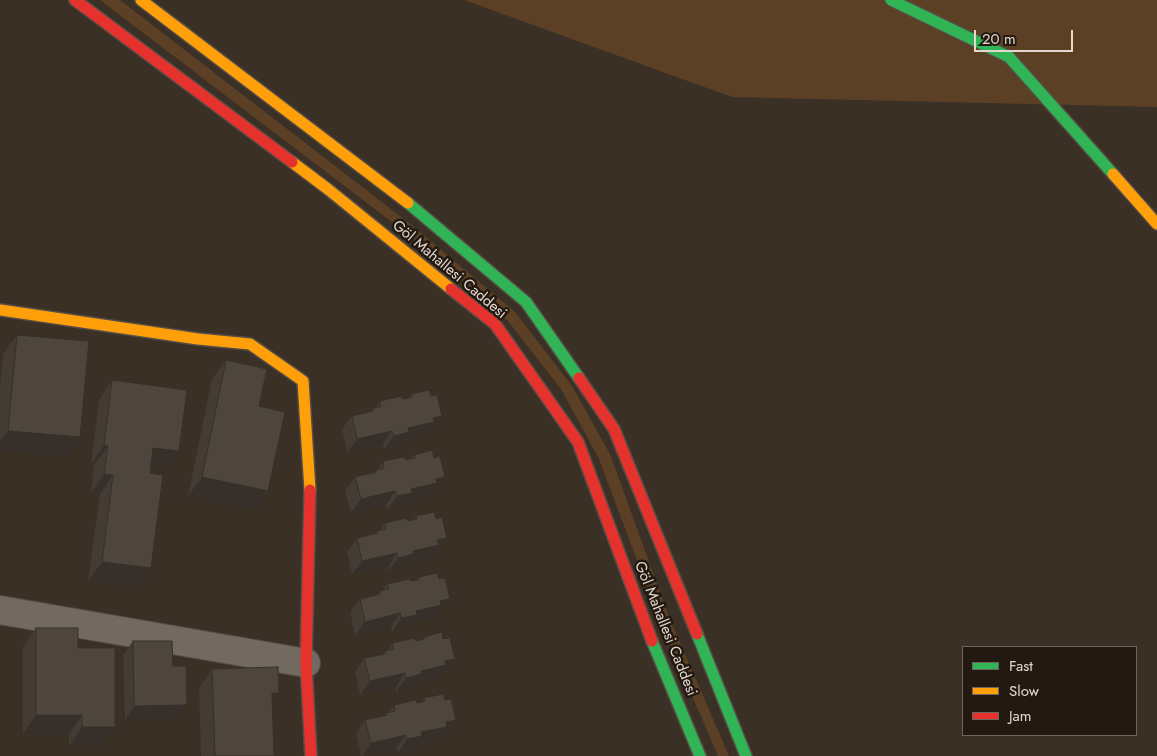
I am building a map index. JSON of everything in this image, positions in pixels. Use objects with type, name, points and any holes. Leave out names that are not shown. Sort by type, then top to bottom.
[{"type":"main road","name":"Göl Mahallesi Caddesi","points":[[75,0],[329,190],[495,324],[578,442],[646,626],[700,756]]},
{"type":"main road","name":"Göl Mahallesi Caddesi","points":[[140,0],[420,212],[526,302],[614,429],[746,756]]},
{"type":"main road","points":[[891,0],[1009,57],[1157,224]]},
{"type":"main road","points":[[0,310],[198,339],[250,344],[303,381],[310,482],[306,663],[311,756]]},
{"type":"street","points":[[0,610],[306,663]]},
{"type":"shaded area","points":[[100,0],[120,0],[409,223],[515,312],[572,386],[610,454],[669,617],[729,756],[718,756],[658,616],[599,459],[561,389],[508,321],[405,232]]},
{"type":"shaded area","points":[[464,0],[1157,0],[1157,107],[732,97]]},
{"type":"building","points":[[17,335],[89,341],[80,437],[8,431]]},
{"type":"building","points":[[226,360],[267,369],[259,406],[285,412],[268,491],[202,477]]},
{"type":"building","points":[[112,380],[187,390],[179,451],[153,448],[150,473],[163,475],[151,568],[102,562],[113,475],[104,474],[108,446],[104,445]]},
{"type":"building","points":[[429,390],[431,396],[437,395],[442,416],[433,418],[434,422],[408,428],[409,432],[394,436],[392,431],[357,439],[352,416],[373,411],[372,409],[381,406],[380,401],[401,396],[403,399],[412,397],[411,394]]},
{"type":"building","points":[[432,450],[434,458],[440,456],[445,477],[436,479],[437,483],[411,489],[412,493],[397,496],[395,491],[361,499],[355,477],[384,468],[383,461],[404,457],[406,460],[415,458],[414,455]]},
{"type":"building","points":[[434,512],[436,519],[442,517],[447,538],[437,540],[439,545],[413,551],[413,554],[398,558],[397,553],[362,561],[357,538],[386,529],[385,523],[406,518],[408,521],[417,519],[416,516]]},
{"type":"building","points":[[437,573],[439,579],[445,578],[450,599],[440,601],[441,605],[416,611],[417,615],[401,618],[400,613],[365,622],[360,599],[380,594],[380,591],[389,589],[387,584],[409,579],[411,581],[419,580],[419,577]]},
{"type":"building","points":[[36,628],[78,628],[78,648],[115,648],[115,727],[82,727],[82,715],[36,715]]},
{"type":"building","points":[[442,632],[443,639],[450,638],[455,659],[445,661],[446,665],[421,671],[421,674],[406,678],[405,673],[370,681],[364,658],[385,654],[385,651],[394,649],[392,643],[414,638],[416,641]]},
{"type":"building","points":[[133,641],[172,641],[173,666],[186,666],[187,705],[134,706]]},
{"type":"building","points":[[278,667],[279,693],[272,693],[274,756],[215,756],[212,669]]},
{"type":"building","points":[[443,694],[445,700],[451,699],[456,720],[446,722],[447,727],[421,732],[422,736],[407,739],[406,735],[371,743],[365,720],[387,715],[386,713],[395,711],[394,705],[415,700],[417,703],[425,701],[424,698]]},
{"type":"traffic: fast","points":[[891,0],[1009,57],[1113,174]]},
{"type":"traffic: fast","points":[[408,203],[526,302],[579,378]]},
{"type":"traffic: fast","points":[[697,634],[746,756]]},
{"type":"traffic: fast","points":[[652,641],[700,756]]},
{"type":"traffic: slow","points":[[141,0],[408,203]]},
{"type":"traffic: slow","points":[[292,162],[451,289]]},
{"type":"traffic: slow","points":[[1113,174],[1157,224]]},
{"type":"traffic: slow","points":[[0,310],[198,339],[250,344],[303,381],[310,490]]},
{"type":"traffic: jam","points":[[75,0],[292,162]]},
{"type":"traffic: jam","points":[[451,289],[495,324],[578,442],[652,641]]},
{"type":"traffic: jam","points":[[579,378],[614,429],[697,634]]},
{"type":"traffic: jam","points":[[310,490],[306,663],[311,756]]}]
